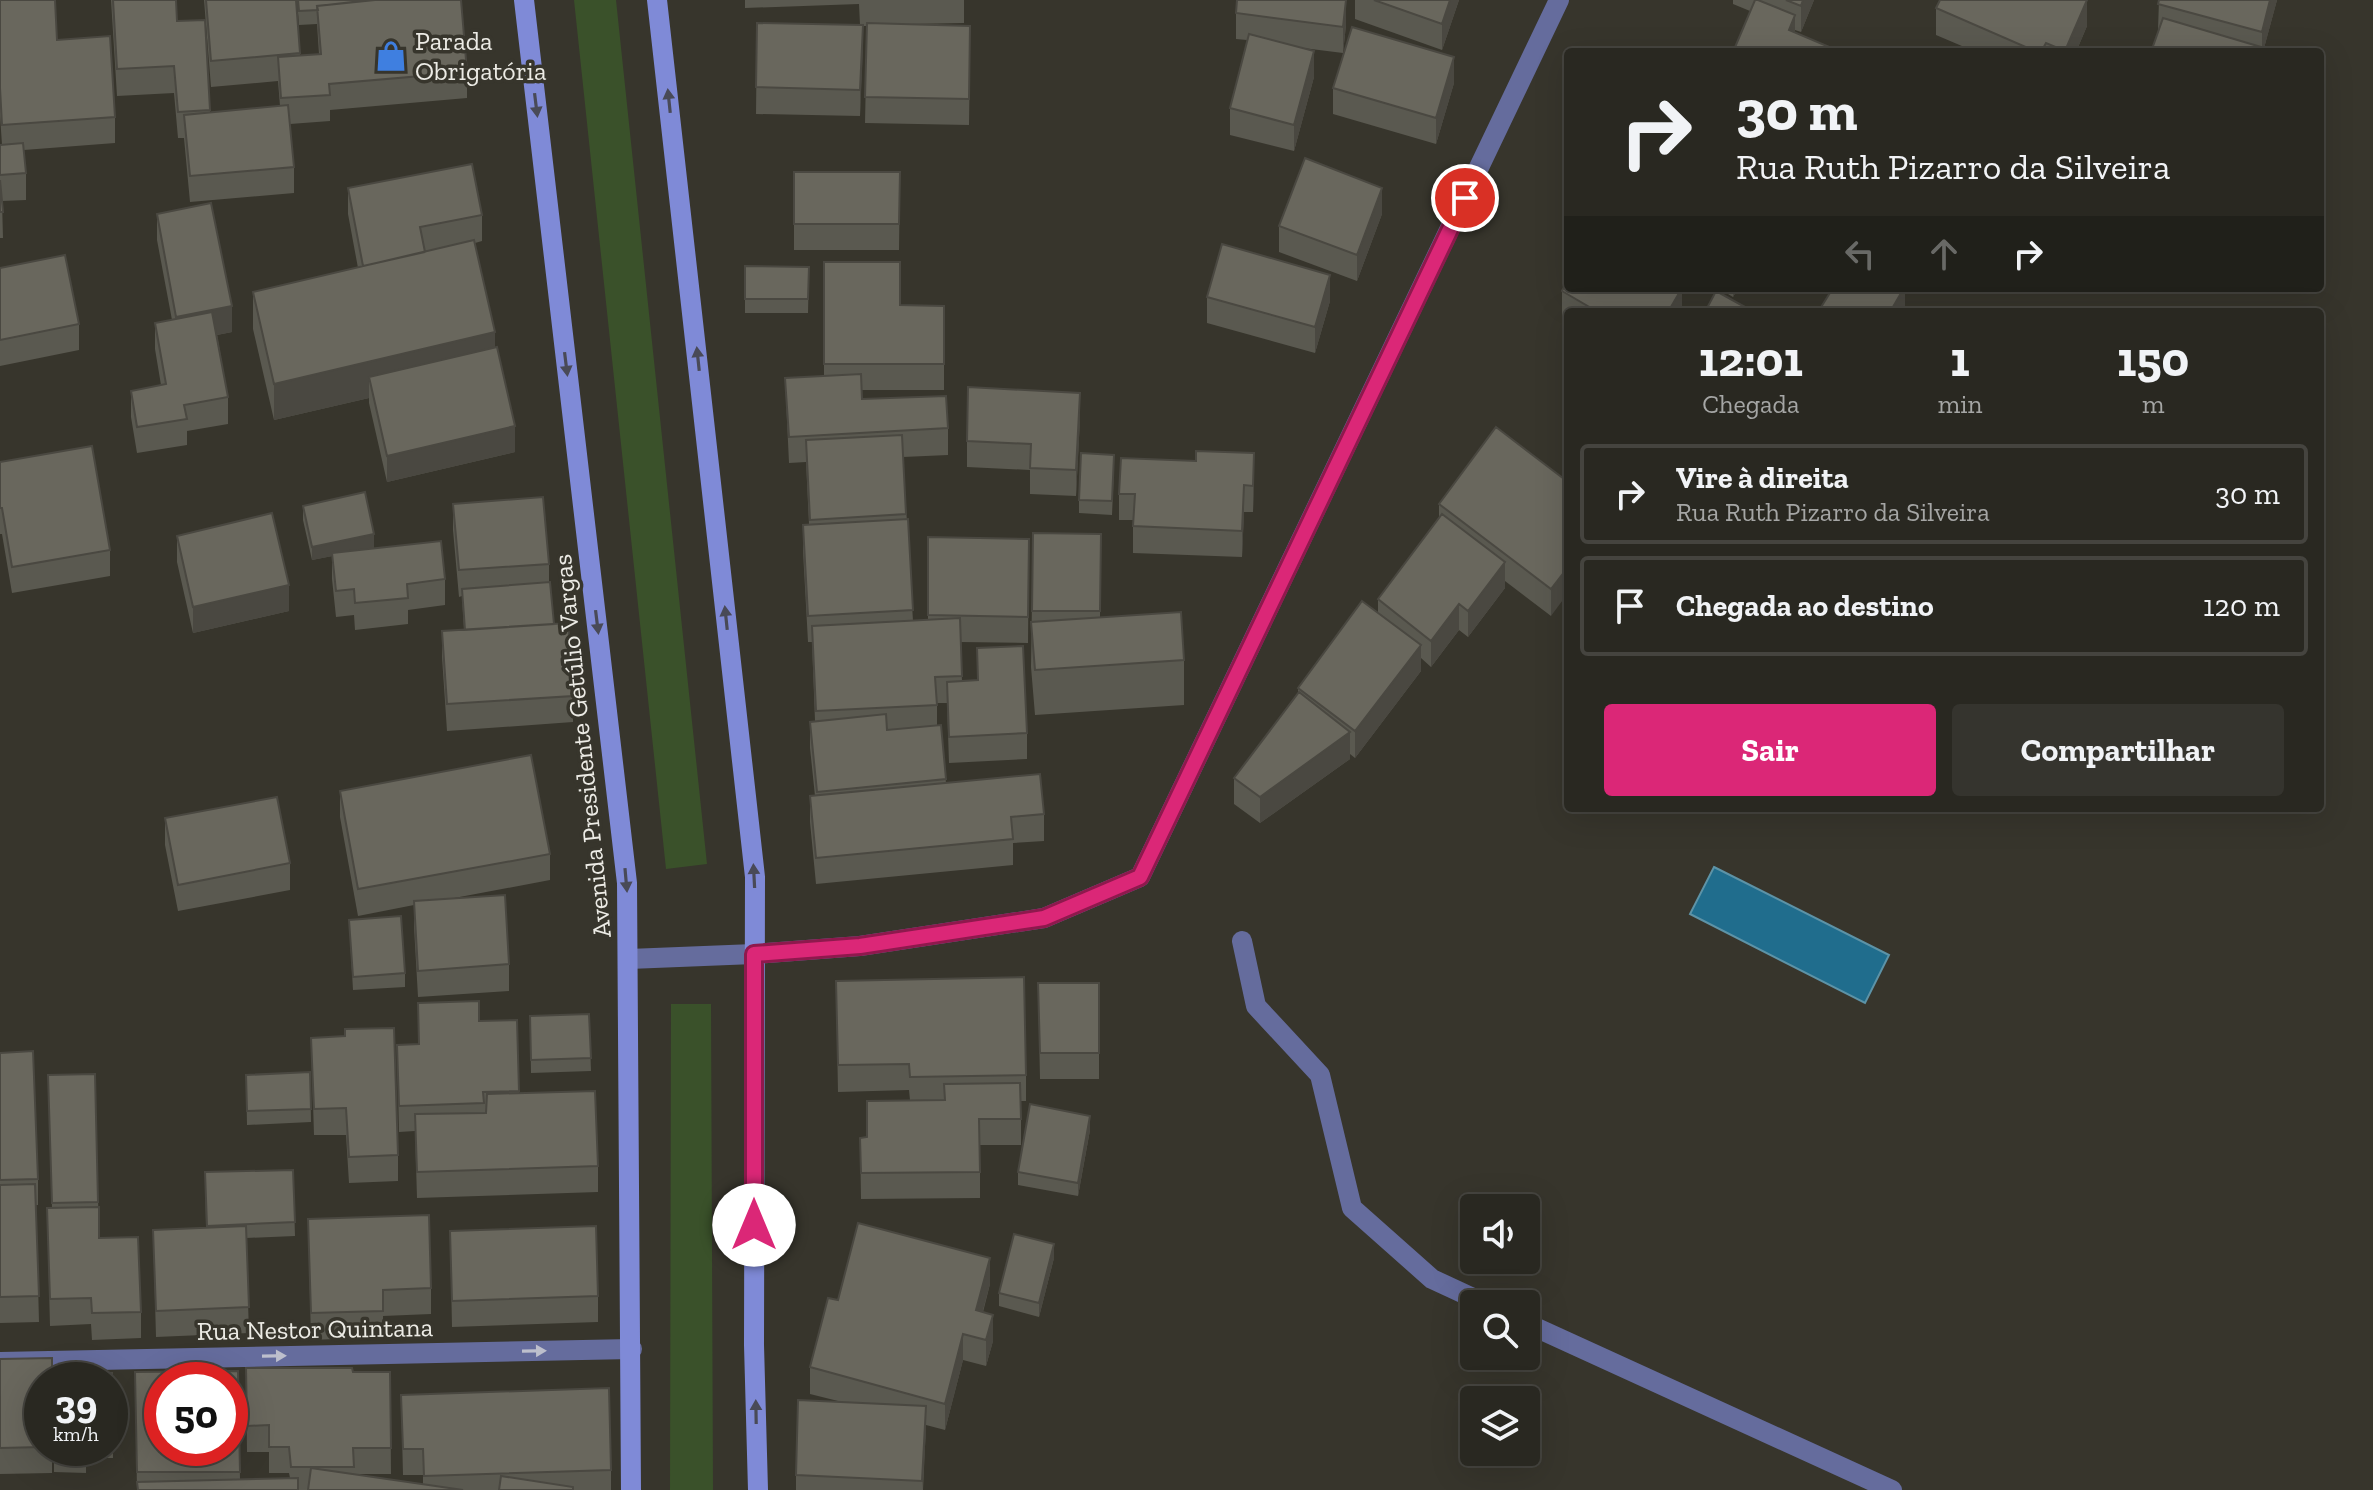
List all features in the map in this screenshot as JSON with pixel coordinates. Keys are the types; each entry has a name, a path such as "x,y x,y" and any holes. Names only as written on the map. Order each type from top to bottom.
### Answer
{"main road":[{"name":"Avenida Presidente Getúlio Vargas","path":"524,0 627,883 631,1490"},
{"path":"657,0 755,877 754,1345 758,1490"}],"street":[{"path":"629,959 860,946 1044,918 1140,877 1559,0"},
{"path":"1242,941 1256,1006 1320,1075 1352,1208 1432,1279 1460,1292"},
{"path":"1540,1329 1892,1490"},
{"name":"Rua Nestor Quintana","path":"0,1362 632,1349"}],"green space":[{"path":"574,0 616,0 707,864 666,869"},
{"path":"671,1004 711,1004 713,1490 670,1490"}],"water":[{"path":"1714,867 1889,955 1865,1003 1690,914"}],"building":[{"path":"0,0 55,0 57,40 110,36 115,117 2,125"},
{"path":"113,0 176,0 177,21 205,20 210,110 178,112 174,66 117,69"},
{"path":"206,0 296,0 300,53 211,61"},
{"path":"298,0 370,0 299,11"},
{"name":"Parada Obrigatória","path":"375,0 461,0 467,72 329,84 330,95 281,98 278,57 321,54 317,6"},
{"path":"1237,0 1346,0 1343,27 1236,13"},
{"path":"1374,0 1450,0 1442,24"},
{"path":"1755,0 1758,0 1795,15 1789,30 1832,48 1735,48"},
{"path":"1786,0 1803,0 1801,6"},
{"path":"1940,0 2087,0 2066,48 2046,43 2043,48 2028,48 1936,8"},
{"path":"2159,0 2270,0 2262,32 2158,4"},
{"path":"2163,18 2264,48 2152,48"},
{"path":"757,23 863,25 860,90 756,87"},
{"path":"867,23 970,26 969,99 865,97"},
{"path":"1352,27 1454,57 1436,118 1333,88"},
{"path":"1249,34 1314,51 1294,125 1230,108"},
{"path":"288,105 294,167 190,176 184,115"},
{"path":"23,143 26,173 0,175 0,145"},
{"path":"1305,158 1382,188 1357,255 1279,226"},
{"path":"472,164 482,215 420,227 425,252 363,266 348,188"},
{"path":"794,172 900,172 899,224 794,224"},
{"path":"0,180 3,212 0,212"},
{"path":"211,203 232,306 176,317 157,214"},
{"path":"474,240 495,332 274,384 253,292"},
{"path":"1222,244 1330,275 1315,327 1207,297"},
{"path":"65,255 79,324 0,340 0,268"},
{"path":"824,262 900,262 900,305 944,306 944,364 824,364"},
{"path":"745,266 809,267 808,299 745,299"},
{"path":"1564,287 1564,292 1680,292 1670,308 1591,308 1562,291"},
{"path":"1718,292 1747,308 1707,308"},
{"path":"1830,292 1902,292 1892,308 1820,308"},
{"path":"212,312 228,397 184,405 187,419 137,427 131,391 166,384 155,323"},
{"path":"497,347 515,426 387,456 369,377"},
{"path":"861,374 862,399 946,396 948,428 789,437 785,378"},
{"path":"968,387 1080,393 1076,470 1030,468 1031,444 967,441"},
{"path":"1496,427 1564,479 1564,572 1551,589 1439,504"},
{"path":"902,435 906,514 810,520 806,440"},
{"path":"92,446 110,550 12,567 0,508 0,462"},
{"path":"1196,451 1254,453 1253,486 1244,485 1242,531 1133,526 1135,494 1119,494 1121,458 1196,461"},
{"path":"1081,453 1114,455 1112,501 1079,500"},
{"path":"365,492 374,534 312,547 303,506"},
{"path":"543,497 549,564 459,570 453,504"},
{"path":"272,513 289,585 193,607 177,536"},
{"path":"1442,514 1505,562 1468,611 1459,604 1431,641 1378,599"},
{"path":"908,519 913,610 808,616 803,525"},
{"path":"1033,533 1101,534 1100,611 1032,611"},
{"path":"928,537 1029,539 1028,617 928,615"},
{"path":"441,541 445,579 407,584 408,598 355,603 354,589 336,591 332,553"},
{"path":"550,582 554,624 465,630 462,589"},
{"path":"1362,601 1421,645 1355,731 1298,688"},
{"path":"1181,612 1184,660 1035,670 1031,622"},
{"path":"960,618 962,676 935,677 937,705 816,711 812,626"},
{"path":"568,623 573,696 447,704 442,631"},
{"path":"1023,646 1027,733 949,737 947,682 978,680 977,648"},
{"path":"1299,692 1350,732 1260,797 1234,778"},
{"path":"886,714 887,730 941,725 946,779 817,792 810,722"},
{"path":"531,755 550,854 358,889 340,791"},
{"path":"1040,774 1044,814 1011,817 1013,839 816,858 810,796"},
{"path":"277,797 290,863 178,885 165,818"},
{"path":"505,895 509,964 418,971 414,901"},
{"path":"401,916 405,973 353,977 349,920"},
{"path":"1024,977 1026,1075 910,1077 909,1064 838,1065 836,981"},
{"path":"1038,983 1099,983 1099,1053 1040,1053"},
{"path":"479,1001 479,1021 517,1020 519,1091 483,1092 484,1103 399,1106 397,1045 419,1044 418,1003"},
{"path":"589,1014 591,1058 531,1060 530,1016"},
{"path":"394,1028 398,1155 349,1157 346,1108 314,1109 311,1038 345,1036 345,1029"},
{"path":"33,1051 38,1179 0,1180 0,1053"},
{"path":"310,1072 311,1109 247,1111 246,1075"},
{"path":"95,1074 98,1202 52,1203 48,1075"},
{"path":"1020,1083 1021,1119 979,1119 980,1172 861,1173 860,1138 867,1137 867,1101 945,1100 944,1084"},
{"path":"595,1091 598,1166 417,1172 415,1114 486,1113 487,1094"},
{"path":"1030,1104 1090,1116 1078,1183 1018,1172"},
{"path":"293,1170 295,1222 207,1226 205,1172"},
{"path":"35,1184 39,1296 0,1297 0,1185"},
{"path":"99,1207 99,1238 138,1237 141,1312 92,1313 91,1298 50,1299 47,1208"},
{"path":"429,1215 431,1288 383,1290 383,1311 311,1313 308,1219"},
{"path":"858,1223 990,1258 976,1310 993,1315 986,1340 963,1334 945,1404 810,1367 828,1298 838,1300"},
{"path":"246,1226 249,1307 156,1311 153,1230"},
{"path":"596,1226 598,1296 452,1301 450,1231"},
{"path":"1014,1234 1054,1244 1039,1303 999,1293"},
{"path":"52,1358 52,1362 24,1362 24,1447 0,1448 0,1359"},
{"path":"248,1368 352,1368 353,1372 390,1372 391,1448 353,1448 354,1467 291,1467 289,1447 269,1447 269,1425 248,1426"},
{"path":"135,1372 144,1372 144,1466 240,1466 240,1472 137,1472"},
{"path":"609,1388 611,1470 424,1476 423,1449 403,1449 401,1395"},
{"path":"798,1400 926,1406 922,1481 796,1475"},
{"path":"311,1468 463,1490 308,1490"},
{"path":"501,1476 573,1487 573,1490 499,1490"},
{"path":"298,1478 298,1490 138,1490 137,1482"}],"place":[{"name":"Parada Obrigatória","path":"391,56"}],"route":[{"path":"754,1225 754,954 860,946 1044,918 1140,877 1465,198"}]}
